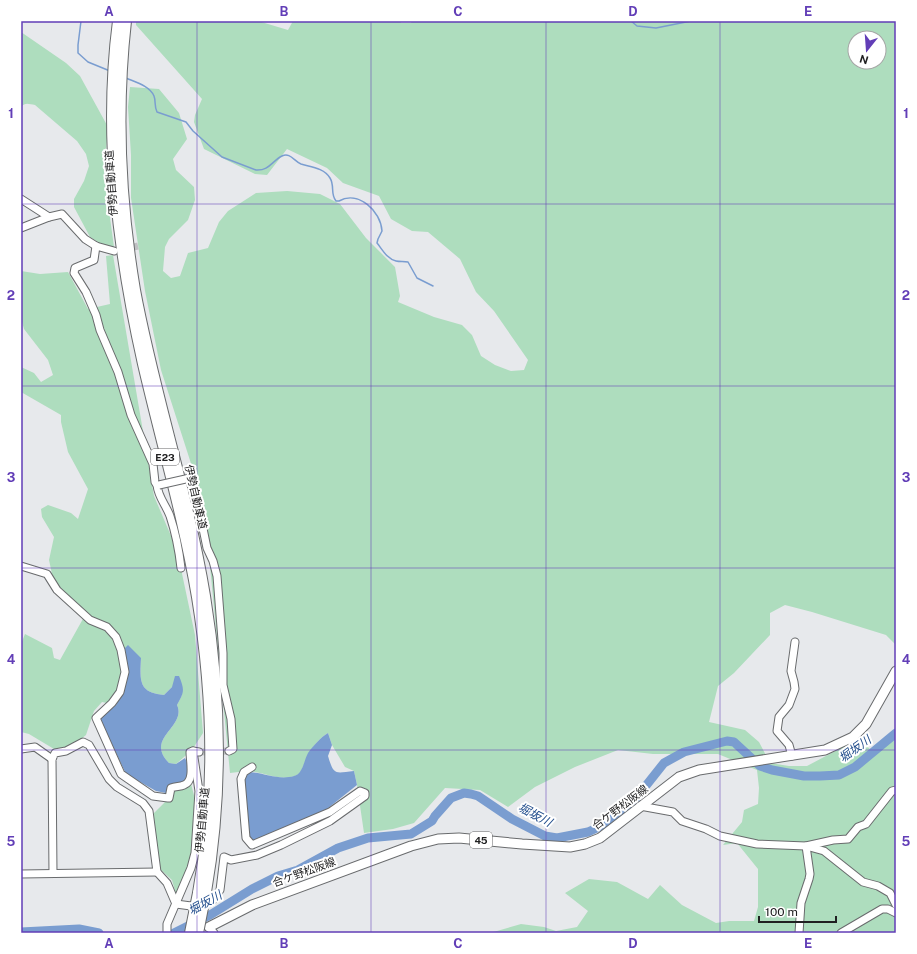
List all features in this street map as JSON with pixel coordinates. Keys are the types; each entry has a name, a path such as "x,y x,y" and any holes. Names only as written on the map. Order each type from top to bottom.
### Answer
{"highway":[{"name":"伊勢自動車道","path":"118,21 114,66 113,129 115,191 121,247 143,366 190,558 207,667 211,767 198,933"},
{"name":"伊勢自動車道","path":"126,21 122,67 120,129 128,246 145,337 205,595 214,667 218,730 218,768 212,851 190,933"}],"main road":[{"name":"合ケ野松阪線","path":"212,930 252,904 411,846 438,839 459,838 570,847 585,844 600,838 679,777 699,770 826,750 853,737 866,724 896,671"}],"street":[{"path":"21,199 50,217"},
{"path":"21,228 62,214 85,239 96,246 114,250"},
{"path":"96,246 94,260 75,268 74,274 86,292 96,315 100,330 118,372 131,415 153,464 155,482 158,485 159,495 168,511 177,538 180,568"},
{"path":"158,485 190,478 192,480 207,548 218,576 223,653 223,685 231,719 233,736 233,749 229,751"},
{"path":"21,566 47,574 57,590 90,620 108,627 116,638 121,650 125,672 120,692 117,697 96,718 121,774 153,796 169,798 172,788 185,785 191,777 190,752 196,751 199,791 197,805 197,840 191,868 167,924 167,933"},
{"path":"792,756 789,745 777,731 779,716 790,705 795,689 791,671 795,642"},
{"path":"53,873 52,759 55,753 66,751 83,742 89,745 109,779 117,787 143,803 149,811 157,872 167,883 176,904"},
{"path":"21,749 35,747 52,759"},
{"path":"176,904 191,906 213,900 220,890 224,857 231,860 257,855 281,845 330,821 354,802 365,796 365,793 360,791 330,812 252,845 246,838 241,779 244,772 252,767"},
{"path":"806,846 832,840 848,840 858,827 866,824 892,791 896,790"},
{"path":"640,806 673,812 682,821 706,829 720,836 757,844 806,846 824,851 863,882 878,886 890,893 896,904"},
{"path":"799,933 801,903 810,874 806,846"},
{"path":"21,874 157,872"},
{"path":"841,933 882,909 888,909 896,912"}],"green space":[{"path":"136,21 258,21 288,30 293,21 400,21 401,23 411,23 412,21 896,21 896,645 886,635 785,605 770,613 770,635 734,673 718,686 709,722 745,730 759,742 770,763 789,766 807,766 858,739 876,754 896,737 896,933 490,933 521,924 544,927 556,931 577,927 588,911 565,893 589,879 617,882 648,899 660,885 682,905 716,923 729,921 754,921 758,907 758,869 737,843 723,845 742,822 744,810 758,804 759,788 757,770 718,754 653,754 618,750 575,767 535,787 508,807 480,790 445,788 414,823 393,829 364,833 354,771 345,767 332,745 328,733 313,747 298,775 285,778 249,771 230,773 204,504 161,370 145,291 131,198 131,155 128,107 130,87 159,89 179,113 187,139 173,159 176,170 194,187 195,200 188,220 169,239 165,247 163,271 171,278 180,276 188,253 208,248 219,222 228,211 256,193 287,191 320,194 340,204 366,238 395,267 400,296 398,302 434,317 462,325 472,335 481,356 495,365 511,371 524,370 528,360 494,311 476,292 460,259 428,232 412,231 391,219 379,196 343,183 327,168 287,149 267,175 255,174 204,149 194,122 195,115 202,99 136,25"},
{"path":"21,32 66,63 80,76 108,127 104,174 114,247 101,244 90,237 74,207 74,199 84,181 89,166 86,154 77,141 35,105 26,104 21,107"},
{"path":"113,255 154,496 177,550 195,635 203,733 192,750 176,764 169,763 163,754 161,746 163,739 179,713 177,705 182,695 172,687 164,695 156,694 145,688 141,679 141,658 126,666 120,697 116,705 102,702 94,711 86,735 76,743 62,750 54,749 29,734 21,732 21,644 25,634 52,648 54,658 60,660 84,617 54,583 49,560 54,537 42,517 41,509 48,505 71,513 78,519 88,489 68,452 61,422 61,415 21,392 21,367 34,373 41,382 53,375 48,360 24,329 21,318 21,271 40,274 68,272 88,309 110,304 106,256"},
{"path":"190,780 195,799 193,819 197,843 177,898 172,880 158,867 152,815 166,801 170,791"}],"water":[{"path":"128,645 141,658 141,679 145,688 156,694 164,695 172,687 175,676 179,676 183,688 177,705 179,713 163,739 161,746 163,754 169,763 176,764 185,758 188,765 188,771 185,780 177,787 166,793 156,791 126,774 99,717 116,705 120,697 126,666 125,648"},
{"path":"328,733 332,745 328,756 332,767 336,772 354,771 357,785 327,809 254,841 249,837 244,772 275,777 297,775 301,770 310,750"}],"waterway":[{"path":"81,21 78,53 88,62 110,71"},
{"path":"631,21 637,26 656,28 691,21"},
{"path":"126,78 142,85 152,93 155,98 157,112 186,122 193,131 222,157 256,170 260,170 264,169 282,156 287,155 301,164 317,168 324,172 330,178 333,196 336,201 346,198 361,200 378,216 382,231 377,243 387,256 396,261 408,262 417,278 433,286"},
{"name":"堀坂川","path":"174,933 210,915 252,889 278,876 298,870 338,848 368,838 411,834 432,821 451,798 464,793 478,796 512,819 545,836 557,838 588,832 601,826 637,797 664,763 684,752 727,741 734,742 760,766 772,770 804,776 839,775 855,767 896,733"},
{"name":"堀坂川","path":"21,932 79,929 99,933"}],"tunnel":[{"path":"124,249 138,246"},
{"path":"199,752 229,751"}]}
